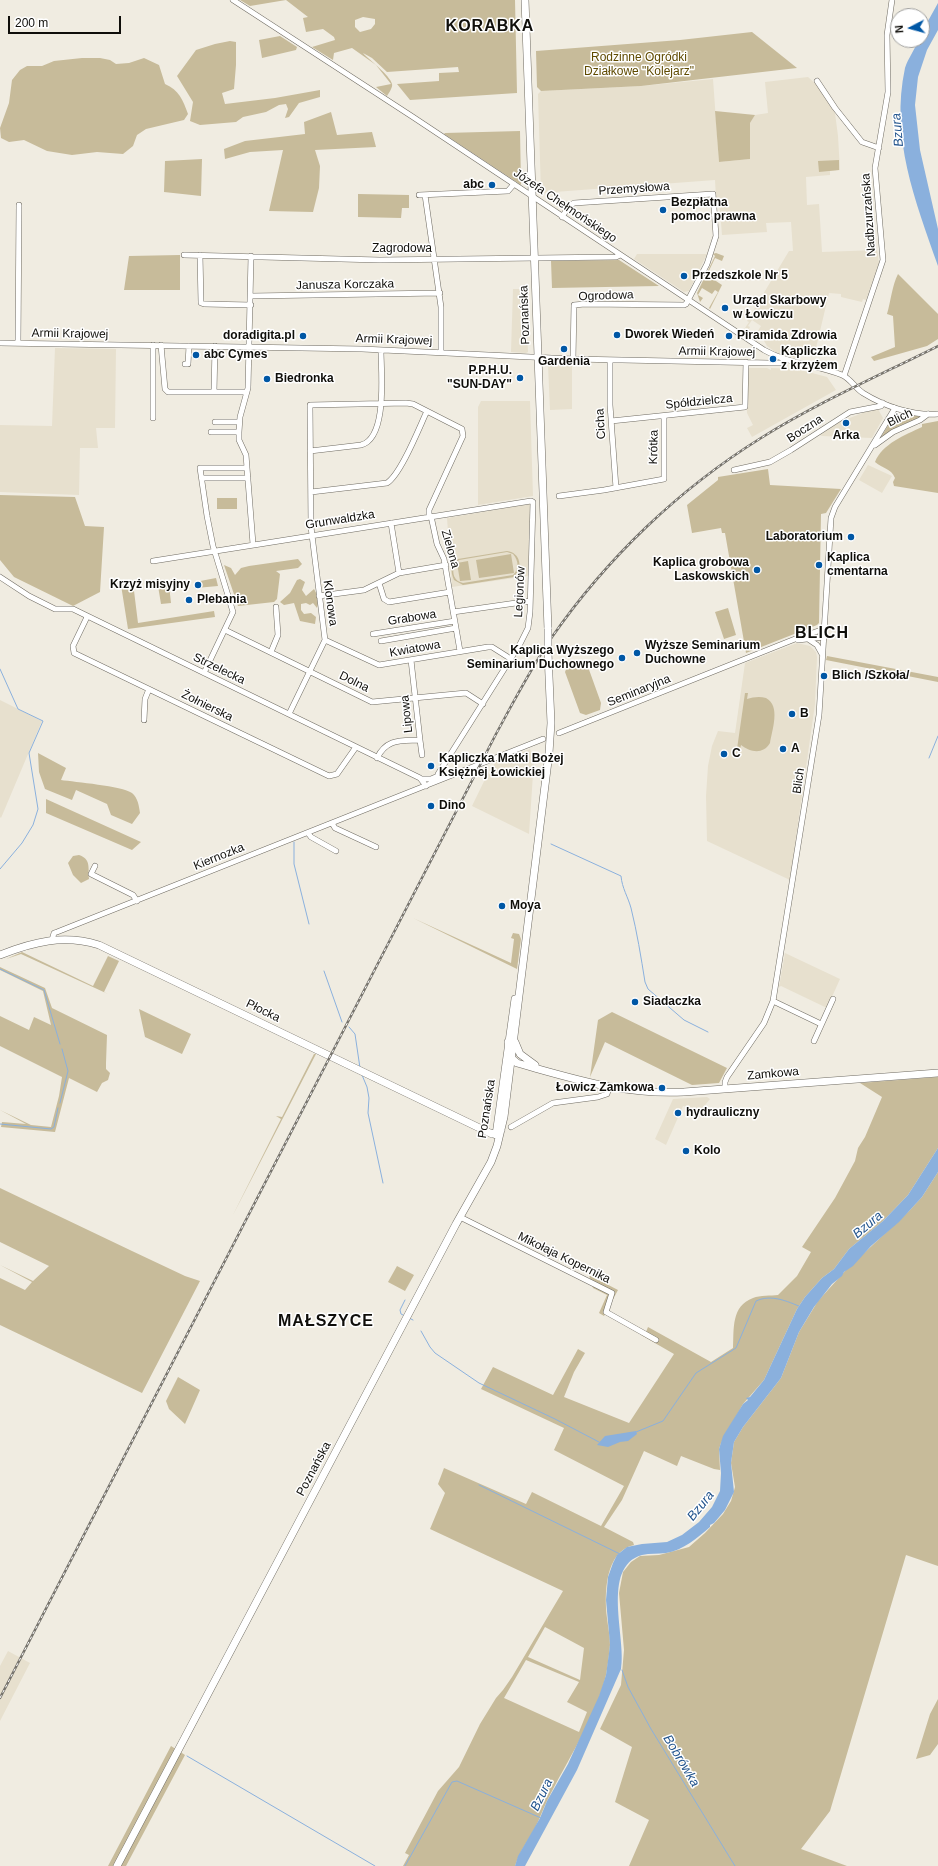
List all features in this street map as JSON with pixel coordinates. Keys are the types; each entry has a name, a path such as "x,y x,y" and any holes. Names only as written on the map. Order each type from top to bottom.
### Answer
{"main road":[{"name":"Poznańska","path":"117,1866 460,1217 478,1187 496,1137 509,1084 523,952 550,738 548,629 525,0"},
{"name":"Płocka","path":"0,955 33,943 52,940 82,941 110,950 496,1137"},
{"name":"Poznańska","path":"496,1137 508,1042 523,952"},
{"name":"Zamkowa","path":"514,1037 520,1054 534,1066"},
{"name":"Poznańska","path":"508,1042 509,1054 512,1059"},
{"name":"Zamkowa","path":"512,1059 517,1063 534,1066 609,1088 661,1093 938,1073"},
{"path":"505,1065 512,1059"},
{"path":"509,1084 512,1073 516,1068 522,1066 534,1066"},
{"path":"485,1128 493,1127 497,1123"},
{"name":"Płocka","path":"476,1126 492,1130 496,1137"}],"street":[{"name":"Józefa Chełmońskiego","path":"233,0 764,350 785,360 844,376 861,391 895,408 928,414 938,414"},
{"name":"Nadbzurzańska","path":"844,376 883,260 875,171 888,92 887,35 892,0"},
{"path":"817,81 835,108 862,142 879,148"},
{"path":"441,352 442,328 440,293 422,195 508,191 514,184"},
{"name":"Przemysłowa","path":"562,217 569,206 574,203 713,194 716,236 707,264 688,300"},
{"path":"18,343 19,205"},
{"name":"Zagrodowa","path":"184,254 380,260 616,257 620,255"},
{"path":"200,255 201,303 251,305"},
{"path":"251,256 250,347 247,392 240,422 239,440 246,455 253,544"},
{"name":"Janusza Korczaka","path":"251,296 440,293"},
{"name":"Ogrodowa","path":"573,359 574,306 684,306 688,300"},
{"name":"Armii Krajowej","path":"0,343 381,350 610,360 782,363 785,360"},
{"path":"153,345 153,418"},
{"path":"162,345 165,389 168,392 247,392"},
{"path":"185,364 188,364 189,346"},
{"path":"214,392 215,346"},
{"path":"310,451 366,443 371,438 379,420 381,403 381,350"},
{"name":"Cicha","path":"610,360 611,421 616,488"},
{"name":"Spółdzielcza","path":"611,421 745,407 746,362"},
{"path":"381,403 413,404 462,429 463,433 429,510 430,516"},
{"name":"Klonowa","path":"289,714 325,640 312,534 310,492 310,406 381,403"},
{"name":"Boczna","path":"734,470 770,462 804,442 844,415 855,410 881,406 883,403"},
{"name":"Blich","path":"725,1089 727,1077 764,1023 773,1002 818,722 831,518 835,507 872,448 880,439 895,408"},
{"path":"310,492 387,483 392,480 427,411"},
{"name":"Blich","path":"880,439 898,429 920,420 928,414"},
{"name":"Krótka","path":"616,488 664,478 664,416"},
{"path":"215,422 240,422"},
{"path":"211,432 239,432"},
{"path":"204,673 233,612 214,550 200,468 247,468"},
{"path":"202,478 248,478"},
{"path":"559,496 616,488"},
{"name":"Grunwaldzka","path":"153,561 312,534 391,523 531,500"},
{"name":"Legionów","path":"438,778 528,628 533,505 531,500"},
{"name":"Zielona","path":"430,516 437,544 442,552 446,565 460,652"},
{"path":"391,523 399,573"},
{"path":"319,596 364,590 399,573 446,565"},
{"name":"Strzelecka","path":"0,577 29,596 55,609 73,609 422,779"},
{"path":"379,582 384,599 389,602 450,592"},
{"path":"453,612 530,600"},
{"path":"271,652 278,635 276,607"},
{"name":"Żołnierska","path":"87,617 73,646 74,653 329,776 337,774 356,747"},
{"name":"Grabowa","path":"373,634 455,621"},
{"path":"382,641 456,628"},
{"name":"Seminaryjna","path":"559,733 824,629"},
{"name":"Dolna","path":"225,630 372,702 466,693 483,704"},
{"name":"Seminaryjna","path":"793,640 824,637"},
{"path":"808,639 817,645 823,656"},
{"name":"Kwiatowa","path":"325,640 379,665 492,647 510,659"},
{"name":"Lipowa","path":"377,758 386,745 392,742 420,740 411,660"},
{"path":"144,720 145,699 149,689"},
{"path":"426,786 422,779 438,778 543,739"},
{"path":"420,740 422,755"},
{"name":"Kiernozka","path":"52,940 54,933 426,786 438,778"},
{"path":"332,823 335,828 376,847"},
{"path":"308,833 311,837 336,851"},
{"path":"95,866 91,874 133,895 137,901"},
{"path":"814,1041 833,999"},
{"path":"773,1002 821,1024"},
{"path":"511,1127 552,1103 598,1097 607,1094 609,1088"},
{"name":"Mikołaja Kopernika","path":"460,1217 612,1293 606,1312 656,1340"}],"shaded area":[{"path":"808,77 817,85 835,113 838,136 840,170 830,171 830,175 806,177 807,205 819,204 822,252 877,250 879,263 866,300 863,299 862,302 841,297 841,294 829,293 816,348 803,346 799,359 777,353 767,346 763,339 756,334 761,326 752,320 748,326 750,327 748,330 745,328 749,322 747,321 789,251 793,251 791,222 766,223 767,232 722,235 719,198 716,198 715,180 541,193 538,94 541,91 641,86 713,79 719,162 750,159 750,123 755,115 768,113 765,82"},
{"path":"637,254 707,254 689,291 684,292 634,259"},
{"path":"513,289 525,289 528,352 526,353 511,352"},
{"path":"55,348 116,349 115,428 96,428 98,448 80,448 79,495 0,492 0,425 52,426"},
{"path":"548,365 572,365 572,409 550,410"},
{"path":"747,368 767,368 771,370 771,368 797,369 827,377 836,390 752,437 747,428 753,425 747,413"},
{"path":"481,401 530,401 533,496 478,505 478,407"},
{"path":"878,409 883,418 872,438 820,435 845,418 847,419"},
{"path":"868,465 892,476 882,493 859,480"},
{"path":"530,504 528,576 452,587 447,518"},
{"path":"797,643 810,646 816,652 817,657 815,704 790,880 707,841 706,796 708,766 712,746 718,731 735,733 745,663"},
{"path":"0,700 42,721 1,818 0,817"},
{"path":"530,749 534,759 529,834 472,806 490,769 496,762"},
{"path":"785,953 840,979 827,1008 781,986 779,987"},
{"path":"707,1097 710,1099 698,1114 690,1108 683,1106 666,1145 655,1139 673,1099"},
{"path":"8,1651 30,1663 0,1721 0,1666"}],"green space":[{"path":"240,0 286,0 250,6"},
{"path":"286,0 515,0 517,93 410,100 397,84 439,81 439,73 459,72 458,67 387,72 372,58 363,53 376,65 352,48 334,53 333,60 312,47 335,40 334,37 323,29 306,32 303,18 308,17","holes":["363,17 375,19 375,24 371,29 360,32 355,27 355,20"]},
{"name":"Rodzinne Ogródki Działkowe \"Kolejarz\"","path":"752,32 797,68 641,86 541,91 537,87 536,51 680,40"},
{"path":"280,36 297,47 296,50 262,58 259,40"},
{"path":"230,41 236,42 236,65 234,89 222,93 225,104 275,98 320,90 320,97 299,103 289,117 285,118 288,109 286,104 279,105 266,112 243,117 236,122 200,125 190,121 193,102 177,76 196,50"},
{"path":"100,58 110,60 116,64 129,63 144,58 159,65 165,84 177,92 188,114 184,120 146,129 137,135 133,146 123,154 97,152 72,155 47,151 24,140 9,142 1,138 0,128 9,103 12,80 20,70 27,66 42,66 54,61"},
{"path":"376,65 387,76 392,85 387,96 376,87 391,84"},
{"path":"715,111 755,115 750,123 750,159 719,162"},
{"path":"331,112 337,135 372,132 376,147 315,150 320,166 319,188 313,212 269,211 283,150 250,152 225,159 224,149 245,141 305,134 304,122"},
{"path":"520,131 521,185 444,134 445,133"},
{"path":"202,159 201,196 164,192 165,161"},
{"path":"839,160 839,170 819,172 818,161"},
{"path":"358,194 409,195 409,208 402,208 401,218 358,217"},
{"path":"716,253 724,256 722,261 715,258 707,275 722,285 710,309 709,308 718,292 715,290 712,294 702,288 698,295 703,298 700,302 697,293 715,256 713,254"},
{"path":"180,255 180,290 124,290 129,256"},
{"path":"619,260 659,286 552,288 551,261"},
{"path":"898,274 938,314 938,339 927,346 874,361 871,357 895,347 893,316 887,314"},
{"path":"902,413 922,417 899,426 881,437 894,416"},
{"path":"938,421 938,493 894,486 893,482 895,478 891,472 875,462 878,456 888,445 922,427 922,424"},
{"path":"768,469 770,485 841,489 826,513 821,514 819,623 746,653 725,533 722,533 721,528 692,533 687,505 718,480 718,477"},
{"path":"0,495 75,497 85,526 104,527 100,592 73,606 14,577 0,560"},
{"path":"217,498 237,498 237,509 217,509"},
{"path":"507,551 512,552 518,558 519,569 514,577 463,585 454,580 452,574 453,565 458,559","holes":["507,552 513,554 518,565 513,575 463,583 454,577 454,566 459,560"]},
{"path":"511,554 514,573 479,578 476,560"},
{"path":"298,559 302,564 298,568 276,571 280,574 277,599 274,602 238,606 224,565 231,568 235,575 241,568"},
{"path":"468,561 471,580 460,581 457,563"},
{"path":"216,578 218,586 196,588 195,582"},
{"path":"300,579 305,582 302,590 306,596 314,589 316,593 318,600 317,608 313,603 310,605 306,603 301,604 301,610 304,614 311,613 316,617 315,624 300,621 294,603 284,605 280,602 290,593 297,580"},
{"path":"133,583 138,623 214,611 215,617 128,629 121,585"},
{"path":"169,585 171,603 161,604 158,586"},
{"path":"728,608 736,635 724,639 715,612"},
{"path":"827,656 938,677 938,682 826,660"},
{"path":"583,661 587,664 601,703 600,710 586,715 580,713 565,672 567,667"},
{"path":"745,693 748,693 747,699 756,697 766,698 771,702 773,707 774,725 770,743 767,747 760,751 752,751 741,745 740,749 737,749"},
{"path":"38,753 66,768 61,780 109,786 132,793 139,805 140,813 132,824 111,815 107,804 76,790 72,800 45,789 39,772"},
{"path":"46,799 141,842 132,850 46,813"},
{"path":"79,855 87,861 89,867 89,879 81,883 73,875 68,863 73,856"},
{"path":"413,918 511,963 514,939 511,938 513,933 519,934 521,939 517,969"},
{"path":"22,952 93,986 108,956 119,961 104,992 108,994 21,954 6,959"},
{"path":"0,967 45,988 52,1008 107,1035 106,1069 110,1073 108,1080 102,1083 97,1092 69,1078 55,1132 1,1127 2,1122 26,1124 0,1110 31,1125 51,1127 62,1077 0,1046 0,1016 29,1030 34,1017 51,1025 43,991 0,970"},
{"path":"139,1009 191,1034 182,1054 145,1037"},
{"path":"612,1012 727,1068 719,1083 692,1085 605,1042 590,1077 598,1020"},
{"path":"314,1054 316,1054 233,1215 281,1119 276,1116 282,1117"},
{"path":"938,1077 938,1148 908,1195 883,1221 849,1249 834,1269 822,1278 805,1297 797,1309 764,1380 743,1404 721,1443 719,1449 720,1470 681,1456 677,1466 644,1451 622,1500 604,1527 633,1542 634,1545 624,1549 617,1556 608,1575 606,1608 610,1645 606,1675 595,1707 580,1740 515,1866 403,1866 409,1855 405,1853 438,1791 459,1767 480,1724 496,1698 512,1677 563,1591 430,1529 445,1493 438,1484 444,1468 526,1504 532,1492 601,1526 624,1486 554,1450 564,1428 481,1389 493,1367 553,1395 578,1349 585,1353 574,1372 564,1397 629,1423 674,1354 641,1335 643,1331 646,1332 648,1327 711,1362 733,1348 734,1326 737,1312 746,1302 753,1298 778,1295 797,1276 811,1252 802,1247 835,1198 855,1161 858,1148 865,1137 882,1097 860,1083","holes":["545,1627 584,1648 580,1680 528,1657","526,1660 579,1682 567,1702 587,1712 579,1732 504,1698"]},
{"path":"938,1172 938,1566 906,1555 830,1811 801,1849 847,1866 629,1866 649,1820 615,1802 632,1747 600,1729 621,1685 624,1650 619,1593 623,1572 631,1562 640,1556 659,1555 689,1547 723,1514 731,1501 735,1487 731,1463 734,1442 743,1427 781,1378 799,1332 818,1301 846,1270 909,1211 922,1197"},
{"path":"0,1188 185,1276 200,1281 142,1393 0,1325 0,1278 25,1290 32,1282 0,1265 33,1281 49,1266 0,1242"},
{"path":"397,1266 414,1275 405,1291 388,1282"},
{"path":"589,1275 618,1290 604,1316 599,1313 607,1295 593,1288"},
{"path":"178,1377 200,1390 185,1424 169,1409 166,1401"},
{"path":"938,1699 938,1744 930,1755 916,1759 930,1714"},
{"path":"171,1746 185,1755 126,1866 108,1866"}],"water":[{"path":"938,3 938,30 930,45 930,17"},
{"path":"914,48 928,48 918,77 915,105 920,150 938,229 938,266 913,193 903,144 901,94 905,68"},
{"path":"938,1148 938,1172 922,1197 899,1222 871,1246 853,1266 844,1272 842,1276 832,1284 814,1307 799,1332 781,1378 743,1427 734,1442 731,1463 734,1492 725,1510 714,1523 710,1525 710,1527 690,1543 679,1549 666,1553 642,1555 629,1562 622,1574 618,1588 622,1656 621,1669 577,1770 525,1866 515,1866 518,1856 568,1764 599,1696 606,1675 610,1644 606,1600 608,1577 617,1555 627,1547 667,1542 682,1535 699,1522 712,1507 720,1491 721,1473 719,1449 723,1436 743,1404 748,1400 746,1398 750,1397 764,1380 797,1309 805,1297 822,1278 834,1269 849,1249 883,1221 908,1195"},
{"path":"636,1431 637,1434 628,1441 620,1442 608,1447 597,1445 605,1436"}],"waterway":[{"path":"0,669 18,709 43,721 29,753 38,809 33,825 22,843 0,869"},
{"path":"929,758 938,736"},
{"path":"294,842 294,864 309,924"},
{"path":"551,844 621,876 631,908 645,982 648,989 684,1020 708,1032"},
{"path":"0,969 44,990 60,1044"},
{"path":"324,971 342,1022"},
{"path":"349,1027 355,1034 360,1068"},
{"path":"60,1103 68,1071 62,1049"},
{"path":"362,1075 367,1087 369,1098 368,1113 383,1183"},
{"path":"0,1124 51,1129 54,1127 58,1108"},
{"path":"636,1432 663,1421 696,1373 736,1348 756,1301 773,1298 801,1307"},
{"path":"405,1300 400,1310 401,1314 405,1316"},
{"path":"409,1318 413,1320"},
{"path":"421,1331 435,1353 479,1383 555,1419 599,1442"},
{"path":"479,1485 620,1554"},
{"name":"Bobrówka","path":"622,1670 628,1687 651,1729 735,1866"},
{"path":"187,1756 375,1866"},
{"name":"Bzura","path":"405,1866 452,1782 457,1781 541,1818"}],"railway":[{"path":"0,1698 496,734 552,637 573,608 621,553 646,527 701,480 731,458 782,425 848,390 938,346"}],"place":[{"name":"abc","path":"492,185"},
{"name":"Bezpłatna pomoc prawna","path":"663,210"},
{"name":"Przedszkole Nr 5","path":"684,276"},
{"name":"Urząd Skarbowy w Łowiczu","path":"725,308"},
{"name":"Dworek Wiedeń","path":"617,335"},
{"name":"doradigita.pl","path":"303,336"},
{"name":"Piramida Zdrowia","path":"729,336"},
{"name":"Gardenia","path":"564,349"},
{"name":"abc Cymes","path":"196,355"},
{"name":"Kapliczka z krzyżem","path":"773,359"},
{"name":"P.P.H.U. \"SUN-DAY\"","path":"520,378"},
{"name":"Biedronka","path":"267,379"},
{"name":"Arka","path":"846,423"},
{"name":"Laboratorium","path":"851,537"},
{"name":"Kaplica cmentarna","path":"819,565"},
{"name":"Kaplica grobowa Laskowskich","path":"757,570"},
{"name":"Krzyż misyjny","path":"198,585"},
{"name":"Plebania","path":"189,600"},
{"name":"Wyższe Seminarium Duchowne","path":"637,653"},
{"name":"Kaplica Wyższego Seminarium Duchownego","path":"622,658"},
{"name":"Blich /Szkoła/","path":"824,676"},
{"name":"B","path":"792,714"},
{"name":"A","path":"783,749"},
{"name":"C","path":"724,754"},
{"name":"Kapliczka Matki Bożej Księżnej Łowickiej","path":"431,766"},
{"name":"Dino","path":"431,806"},
{"name":"Moya","path":"502,906"},
{"name":"Siadaczka","path":"635,1002"},
{"name":"Łowicz Zamkowa","path":"662,1088"},
{"name":"hydrauliczny","path":"678,1113"},
{"name":"Kolo","path":"686,1151"}],"district":[{"name":"KORABKA","path":"490,27"},
{"name":"BLICH","path":"822,634"},
{"name":"MAŁSZYCE","path":"326,1322"}]}
